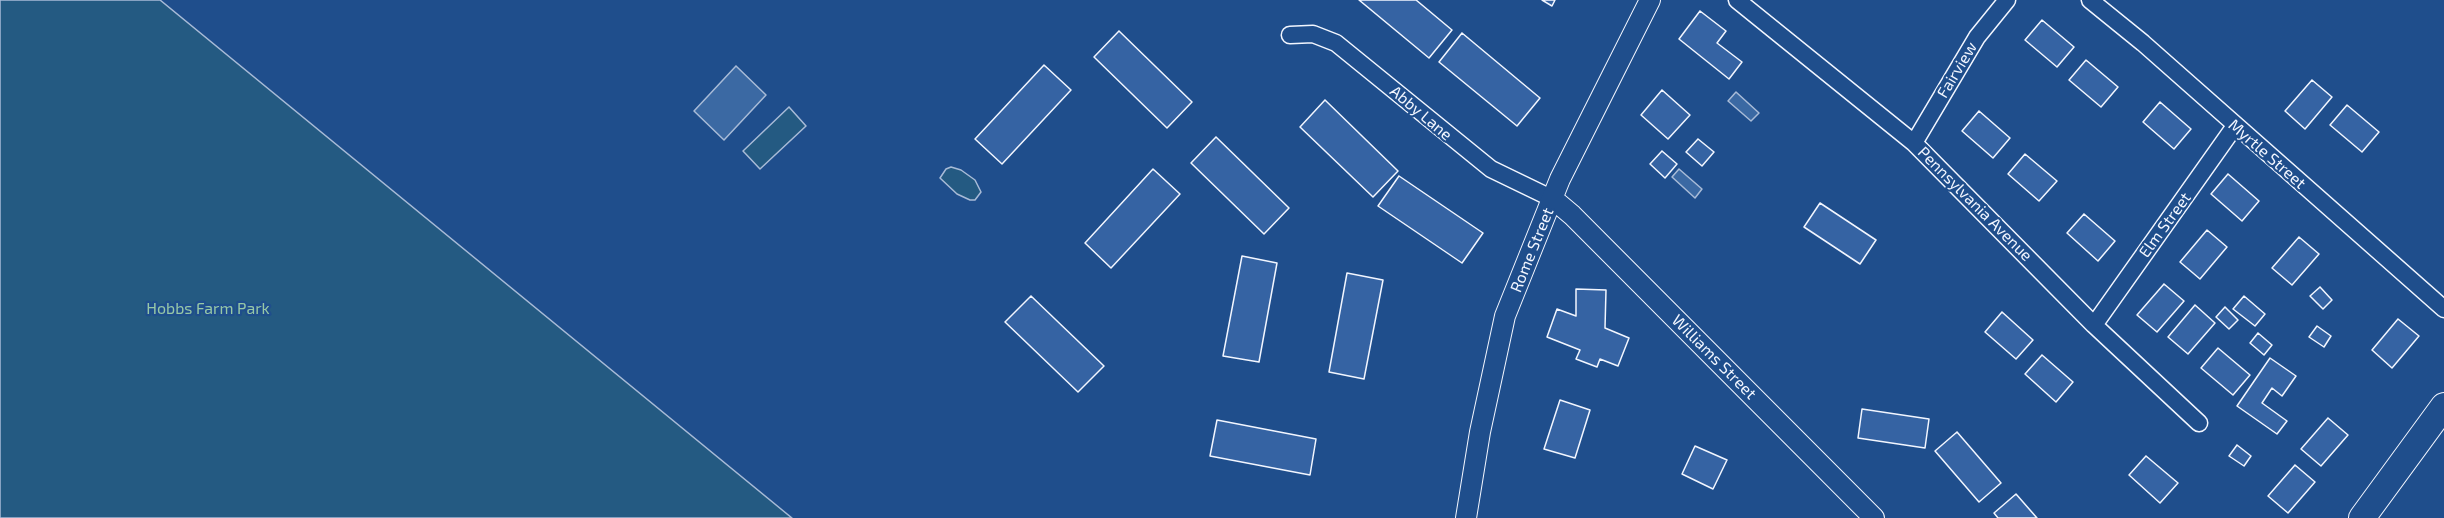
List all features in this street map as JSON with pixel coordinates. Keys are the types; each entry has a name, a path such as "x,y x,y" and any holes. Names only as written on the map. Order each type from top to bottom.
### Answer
{"main road":[{"path":"2362,518 2444,406"}],"street":[{"name":"Rome Street","path":"1466,518 1480,432 1505,316 1560,179 1650,0"},
{"name":"Pennsylvania Avenue","path":"1737,0 1914,143 2094,324 2199,423"},
{"name":"Fairview","path":"1914,143 1977,37 2007,0"},
{"name":"Myrtle Street","path":"2090,0 2144,43 2444,309"},
{"name":"Abby Lane","path":"1290,35 1313,34 1336,43 1491,169 1553,199"},
{"name":"Elm Street","path":"2094,324 2235,126"},
{"name":"Williams Street","path":"1553,199 1572,215 1874,518"}],"green space":[{"name":"Hobbs Farm Park","path":"0,0 160,0 792,518 0,518"},
{"path":"789,107 806,126 760,169 743,151"},
{"path":"951,167 961,170 975,180 981,192 975,200 957,194 940,178 946,169"}],"shaded area":[{"path":"736,66 766,95 724,140 694,111"},
{"path":"1736,92 1759,113 1751,121 1728,101"},
{"path":"1679,169 1702,189 1695,198 1672,177"}],"building":[{"path":"1359,0 1416,0 1452,30 1429,58"},
{"path":"1542,0 1555,0 1552,6"},
{"path":"1700,11 1726,31 1717,43 1742,62 1729,79 1679,39"},
{"path":"2042,20 2074,47 2057,67 2025,40"},
{"path":"1119,31 1192,102 1167,128 1094,57"},
{"path":"1462,33 1540,98 1517,126 1439,62"},
{"path":"2086,60 2118,87 2101,107 2069,80"},
{"path":"1044,65 1071,90 1002,164 975,139"},
{"path":"2312,80 2332,97 2305,129 2285,111"},
{"path":"1662,90 1690,115 1668,139 1641,115"},
{"path":"1325,100 1398,171 1373,197 1300,127"},
{"path":"2160,102 2191,129 2174,149 2143,122"},
{"path":"2347,105 2379,132 2362,152 2330,125"},
{"path":"1979,111 2010,138 1993,158 1962,131"},
{"path":"1216,137 1289,208 1264,234 1191,163"},
{"path":"1698,139 1714,152 1702,166 1686,152"},
{"path":"1662,151 1677,164 1665,178 1650,164"},
{"path":"2025,154 2057,181 2039,201 2008,174"},
{"path":"1153,169 1180,194 1111,268 1085,243"},
{"path":"2228,174 2259,201 2242,221 2211,194"},
{"path":"1399,176 1483,233 1462,263 1378,206"},
{"path":"1820,203 1876,240 1860,264 1804,227"},
{"path":"2084,214 2115,241 2098,261 2067,233"},
{"path":"2207,230 2227,247 2200,279 2180,262"},
{"path":"2299,237 2319,254 2292,285 2272,268"},
{"path":"1242,256 1277,263 1259,362 1223,356"},
{"path":"1347,273 1383,280 1364,379 1329,372"},
{"path":"2164,284 2184,301 2157,332 2137,315"},
{"path":"2320,287 2332,300 2323,309 2310,296"},
{"path":"1576,289 1606,290 1605,328 1629,338 1618,366 1600,359 1597,367 1576,359 1580,350 1547,337 1557,309 1576,316"},
{"path":"1031,296 1104,366 1078,392 1005,322"},
{"path":"2244,296 2265,314 2255,326 2233,309"},
{"path":"2195,305 2215,323 2188,354 2168,337"},
{"path":"2225,307 2238,320 2229,329 2216,317"},
{"path":"2002,312 2033,340 2016,359 1985,332"},
{"path":"2398,319 2419,336 2392,368 2372,350"},
{"path":"2317,326 2331,336 2324,347 2309,337"},
{"path":"2258,333 2272,345 2264,355 2250,343"},
{"path":"2218,348 2250,375 2233,395 2201,368"},
{"path":"2042,355 2073,382 2056,402 2025,374"},
{"path":"2270,358 2296,376 2282,396 2272,388 2262,403 2287,421 2277,434 2237,406"},
{"path":"1560,400 1590,410 1575,458 1544,449"},
{"path":"1862,409 1929,419 1925,448 1858,438"},
{"path":"2328,418 2348,435 2321,466 2301,449"},
{"path":"1217,420 1316,439 1310,475 1210,456"},
{"path":"1957,432 2001,483 1979,502 1935,451"},
{"path":"2237,445 2251,456 2244,466 2229,456"},
{"path":"1695,446 1727,460 1713,489 1682,474"},
{"path":"2146,456 2178,483 2160,503 2129,475"},
{"path":"2295,465 2315,482 2288,513 2268,496"},
{"path":"2016,494 2037,518 1998,518 1994,513"}]}
